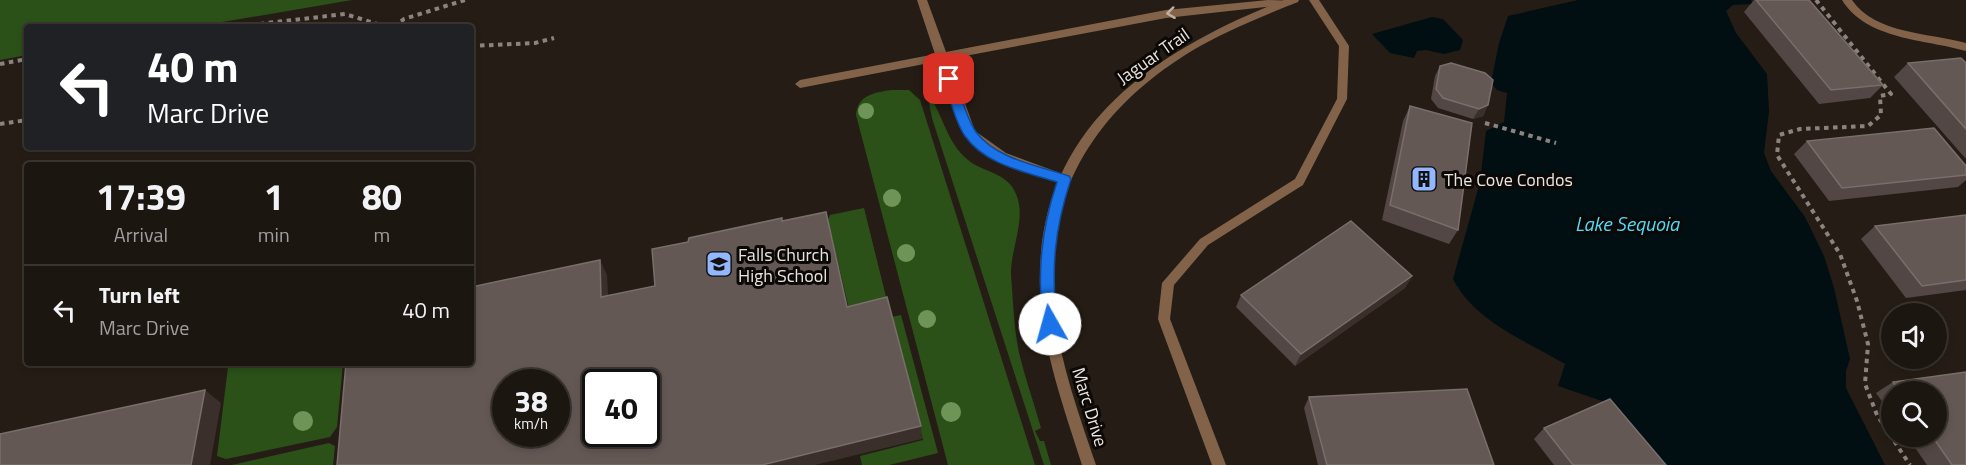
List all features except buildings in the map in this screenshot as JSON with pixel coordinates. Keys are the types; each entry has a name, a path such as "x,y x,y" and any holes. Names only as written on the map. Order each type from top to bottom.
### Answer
{"street":[{"path":"922,0 970,133 983,147 1004,159 1064,179"},
{"path":"800,84 1166,14 1293,0"},
{"name":"Jaguar Trail","path":"1064,179 1081,146 1098,123 1139,82 1187,49 1244,20 1293,0"},
{"path":"1219,465 1164,319 1168,283 1204,242 1299,182 1342,99 1344,46 1314,0"},
{"path":"1847,0 1850,7 1877,25 1917,37 1950,41 1966,48"},
{"name":"Marc Drive","path":"1064,179 1053,214 1047,253 1046,288 1052,342 1089,465"}],"path":[{"path":"398,24 404,19 465,0"},
{"path":"1816,0 1891,94 1880,96 1881,115 1868,126 1800,129 1779,135 1777,155 1840,254 1857,302 1868,344 1865,384 1877,415 1910,465"},
{"path":"259,24 345,14 377,24"},
{"path":"474,46 535,43 554,38"},
{"path":"0,63 24,59"},
{"path":"0,124 24,120"},
{"path":"1485,123 1556,143"}],"green space":[{"path":"0,0 352,0 211,24 24,24 24,56 0,60"},
{"path":"891,90 909,90 920,100 1035,465 948,465 856,115 857,108 867,96"},
{"path":"928,98 931,98 957,149 972,163 1003,178 1016,194 1020,214 1011,275 1016,334 1021,362 1041,428 1035,431 1040,441 1044,441 1051,465 1044,465 932,118"},
{"path":"864,208 887,301 849,309 828,220 830,215"},
{"path":"901,315 938,453 889,465 862,465 860,456 923,440 891,317"},
{"path":"343,366 337,427 330,437 226,459 217,456 228,367"},
{"path":"329,443 335,446 333,465 232,465"}],"water":[{"name":"Lake Sequoia","path":"1578,0 1751,0 1753,4 1733,5 1726,11 1736,33 1767,74 1769,111 1764,153 1771,171 1805,217 1824,256 1834,288 1850,359 1846,371 1846,388 1885,465 1667,465 1608,403 1558,386 1565,364 1502,329 1474,307 1462,294 1453,279 1480,182 1486,131 1504,122 1507,93 1497,90 1491,83 1499,43 1508,16"},
{"path":"1432,17 1443,19 1463,40 1460,50 1444,54 1426,50 1417,51 1414,58 1390,53 1372,34"}],"place":[{"name":"The Cove Condos","path":"1424,179"},
{"name":"Falls Church High School","path":"719,264"}],"route":[{"path":"949,79 970,133 983,147 1004,159 1064,179 1053,214 1047,253 1046,288 1050,324"}]}
